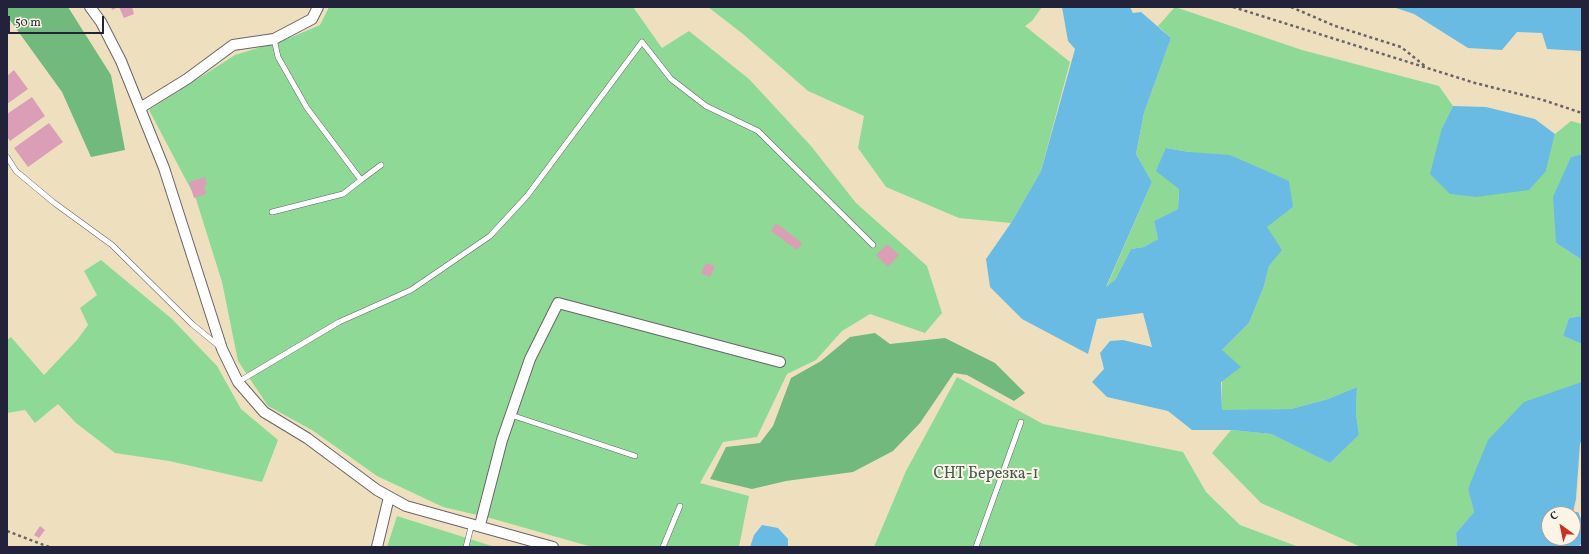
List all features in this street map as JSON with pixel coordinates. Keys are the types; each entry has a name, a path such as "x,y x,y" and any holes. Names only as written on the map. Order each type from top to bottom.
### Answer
{"street":[{"path":"90,7 101,22 121,61 164,168 222,349 238,382 264,412 307,438 376,490 406,506 476,524 553,547"},
{"path":"140,108 187,79 233,45 274,39 312,19 318,7"},
{"path":"476,524 502,440 530,359 558,303 780,362"},
{"path":"377,547 389,497"}],"lane":[{"path":"274,39 278,57 307,108 361,180"},
{"path":"238,382 339,322 411,290 490,236 527,196 642,42 671,79 706,106 758,131 873,245"},
{"path":"7,157 16,171 53,202 112,245 192,324 222,349"},
{"path":"272,212 342,194 381,166"},
{"path":"511,415 635,456"},
{"path":"976,547 1021,422"},
{"path":"663,547 680,506"},
{"path":"466,547 476,524"}],"path":[{"path":"1233,7 1427,68 1543,100 1582,113"},
{"path":"1292,7 1335,26 1401,47 1427,68"},
{"path":"7,531 49,547"}],"green space":[{"path":"7,7 68,7 111,75 125,150 91,157 62,92 7,16"},
{"path":"329,7 633,7 662,48 689,31 749,79 811,146 856,203 927,266 942,313 925,333 870,314 842,331 816,360 787,374 757,437 723,442 700,483 749,496 739,547 592,547 490,518 443,507 377,476 312,430 268,406 238,361 222,282 196,199 149,110 235,55 287,39 320,25"},
{"path":"708,7 1042,7 1032,21 1025,26 1070,62 1041,171 1011,223 959,218 886,187 858,148 864,116 808,91 743,34"},
{"path":"1175,7 1302,50 1439,86 1453,106 1442,128 1546,171 1555,134 1571,121 1582,124 1582,154 1571,157 1556,243 1582,260 1582,316 1569,318 1563,336 1582,344 1582,382 1468,488 1474,512 1456,533 1457,547 1361,547 1261,503 1212,453 1231,430 1271,434 1330,463 1359,435 1356,413 1357,387 1328,399 1291,409 1222,411 1222,350 1249,323 1264,286 1269,266 1281,250 1266,227 1293,207 1189,152 1166,148 1179,189 1178,209 1154,221 1158,239 1144,247 1131,249 1115,280 1106,288 1152,182 1136,154 1144,113 1171,38 1158,26"},
{"path":"101,260 172,319 217,366 241,409 278,440 262,482 169,461 115,453 76,423 58,404 35,423 25,410 7,413 7,340 11,337 44,375 77,340 88,325 80,308 97,295 84,271"},
{"path":"875,333 890,344 945,338 995,363 1025,393 1014,401 967,375 954,373 920,423 893,451 853,472 786,481 752,489 710,479 726,447 760,443 773,426 791,378 821,361 850,337"},
{"name":"СНТ Березка-1","path":"957,377 1043,424 1183,452 1206,492 1240,525 1299,547 874,547 906,471"},
{"path":"397,516 495,547 387,547"}],"water":[{"path":"1062,7 1130,7 1133,13 1141,12 1171,38 1144,113 1136,154 1152,182 1106,287 1115,280 1131,249 1144,247 1158,239 1154,221 1178,209 1179,189 1156,171 1166,148 1189,152 1230,155 1289,181 1293,207 1267,227 1282,250 1269,266 1264,286 1249,323 1222,350 1241,367 1221,382 1222,410 1291,409 1328,399 1357,387 1356,413 1359,435 1330,463 1271,434 1231,430 1192,430 1168,411 1107,397 1092,382 1104,369 1100,353 1110,341 1123,340 1152,347 1143,313 1097,319 1088,354 1022,319 990,287 986,259 1011,223 1041,171 1075,49 1068,41"},
{"path":"1393,7 1582,7 1582,51 1547,49 1542,33 1517,32 1502,50 1468,48 1414,14"},
{"path":"1453,106 1486,107 1535,119 1555,134 1546,171 1529,190 1476,197 1450,194 1430,174 1442,128"},
{"path":"1582,154 1582,260 1556,243 1553,197 1571,157"},
{"path":"1582,316 1582,344 1563,336 1569,318"},
{"path":"1582,382 1582,439 1580,444 1574,506 1541,506 1541,546 1579,547 1457,547 1456,533 1474,512 1468,489 1488,440 1524,402"},
{"path":"1581,519 1582,521 1581,544"},
{"path":"762,525 778,528 788,539 788,547 750,547 754,535"}],"building":[{"path":"111,7 119,7 112,10"},
{"path":"119,7 132,7 134,14 124,18"},
{"path":"14,70 28,89 7,104 7,76"},
{"path":"32,97 45,116 10,141 7,137 7,114"},
{"path":"49,123 63,142 28,167 14,148"},
{"path":"205,177 207,185 204,186 206,194 194,198 189,182"},
{"path":"776,223 802,243 797,250 771,231"},
{"path":"887,244 899,255 888,267 876,255"},
{"path":"706,263 715,266 710,277 701,273"},
{"path":"40,526 45,530 39,538 34,535"}]}
